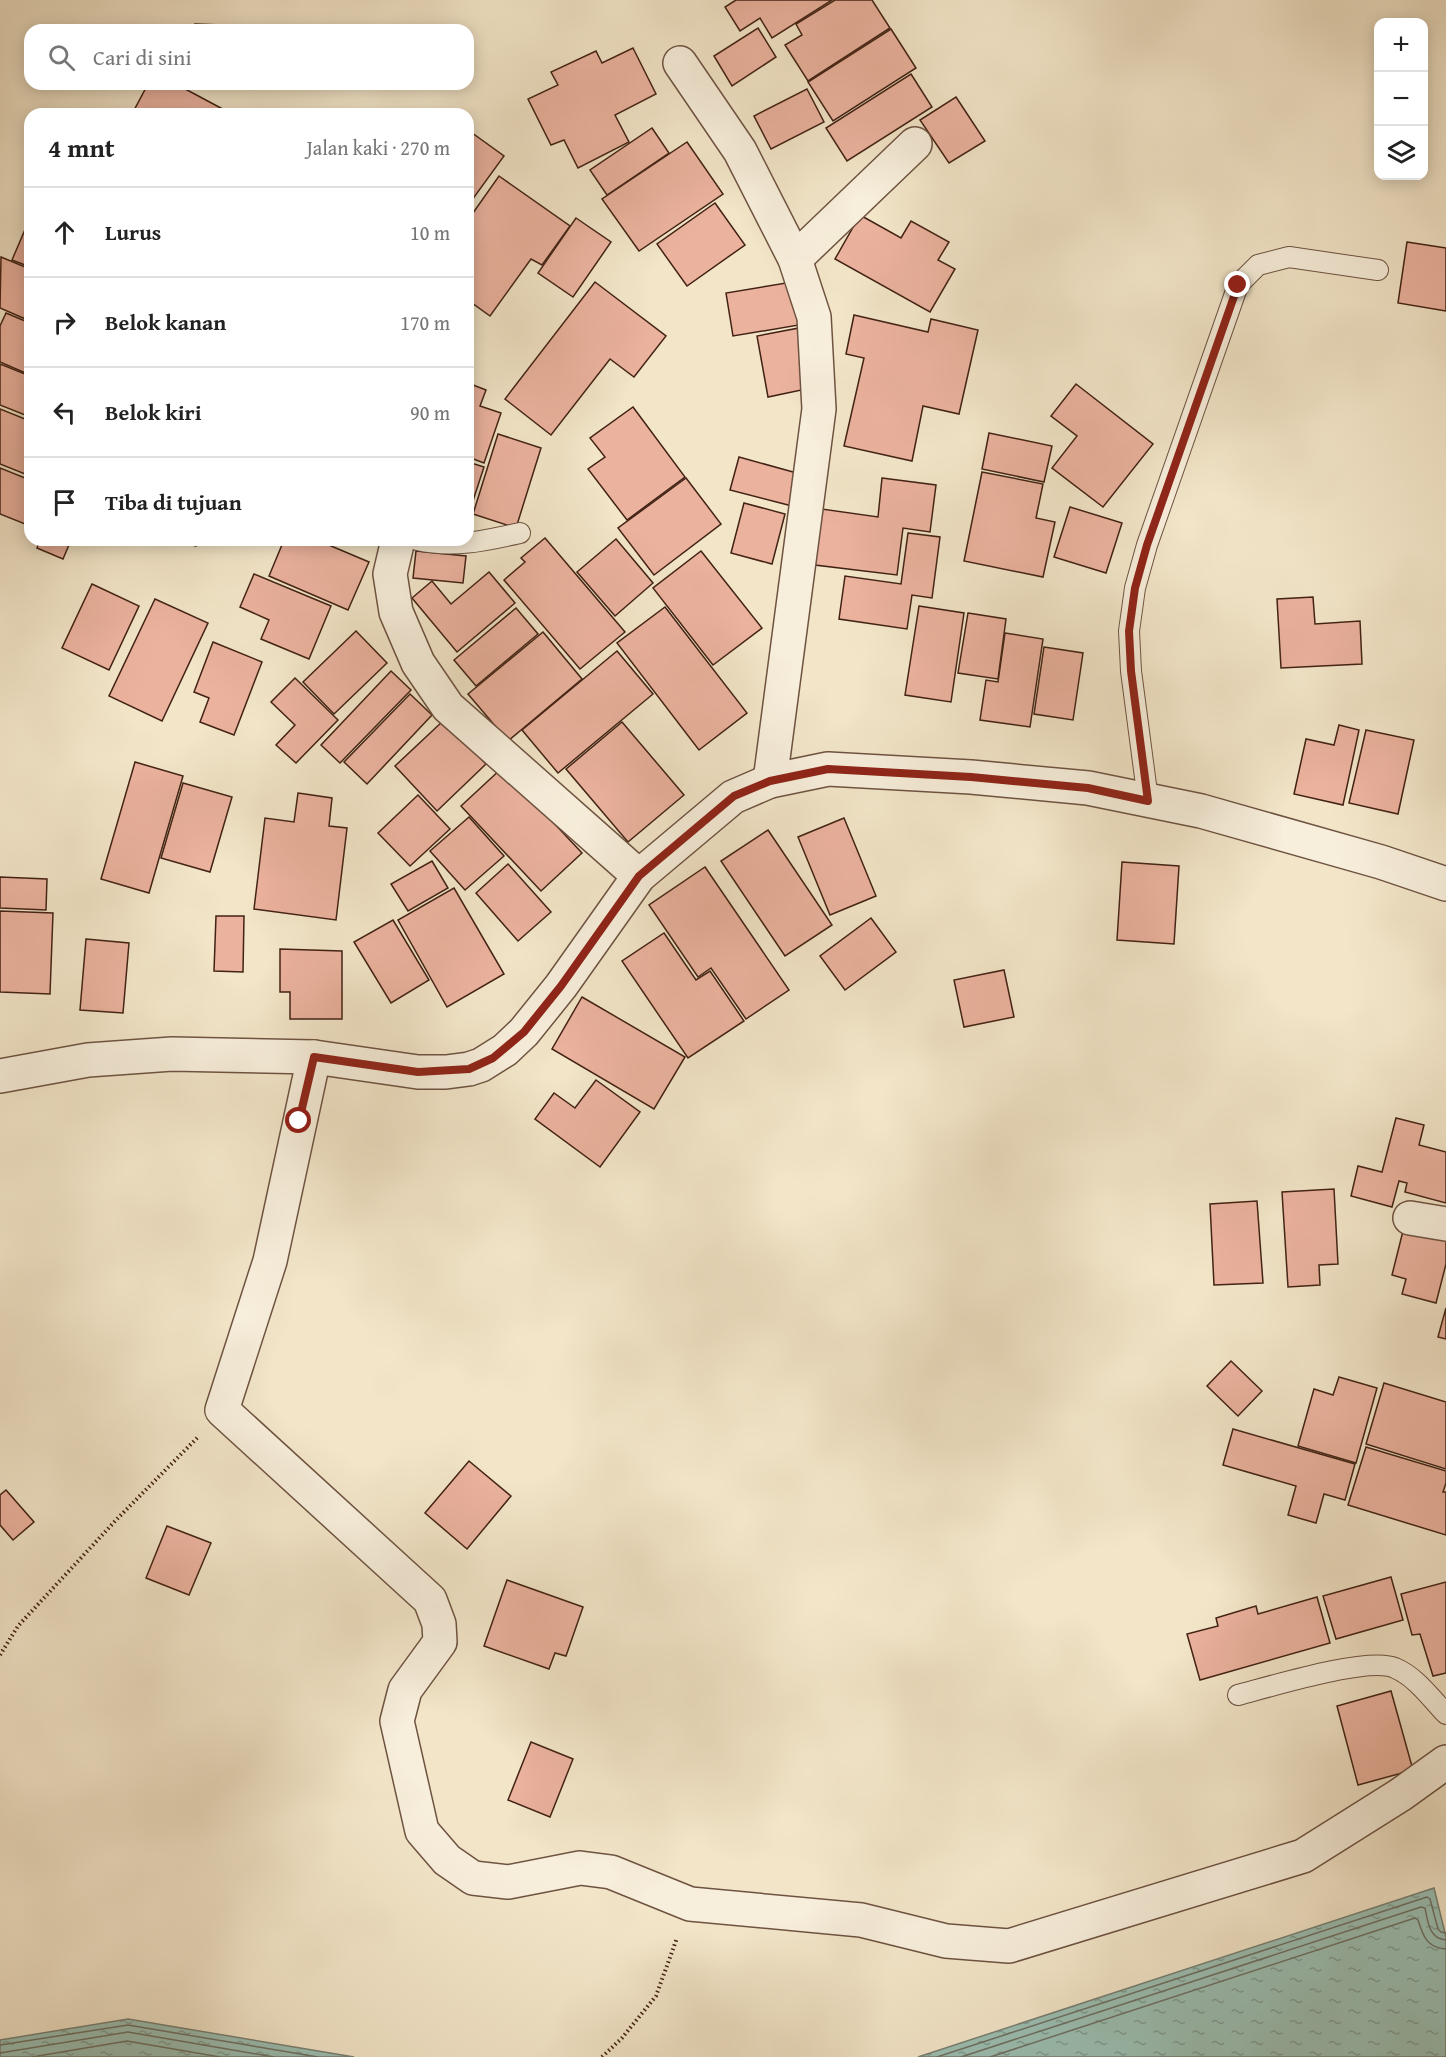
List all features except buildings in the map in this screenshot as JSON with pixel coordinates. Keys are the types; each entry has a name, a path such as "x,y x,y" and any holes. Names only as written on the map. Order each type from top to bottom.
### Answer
{"street":[{"path":"680,63 740,151 795,259 814,317 819,410 770,781"},
{"path":"795,259 915,144"},
{"path":"397,546 390,574 396,612 418,663 448,707 639,876"},
{"path":"0,1076 88,1060 172,1054 314,1057 418,1072 469,1069 487,1062 505,1050 524,1032 561,986 639,876 734,796 770,781 828,769 971,777 1088,788 1201,812 1381,862 1446,884"},
{"path":"314,1057 270,1262 222,1410 430,1600 439,1624 440,1642 405,1690 397,1721 422,1831 447,1860 473,1878 508,1881 579,1868 611,1872 690,1904 861,1920 946,1941 1009,1946 1302,1856 1400,1795 1446,1762"},
{"path":"1410,1218 1446,1224"}],"lane":[{"path":"1148,801 1131,671 1129,631 1135,588 1147,545 1238,285 1258,265 1289,256 1378,270"},
{"path":"474,542 520,532"},
{"path":"1238,1695 1359,1665 1392,1666 1410,1676 1446,1714"}],"path":[{"path":"0,1654 18,1626 117,1519 197,1439"},
{"path":"602,2057 622,2038 656,1996 690,1904"}],"water":[{"path":"1434,1888 1446,1937 1446,2057 918,2057"},
{"path":"128,2019 354,2057 0,2057 0,2040"}],"route":[{"path":"299,1121 314,1057 418,1072 446,1072 481,1065 505,1050 524,1032 561,986 639,876 734,796 770,781 828,769 971,777 1088,788 1148,801 1131,671 1129,631 1135,588 1147,545 1238,285"}]}
